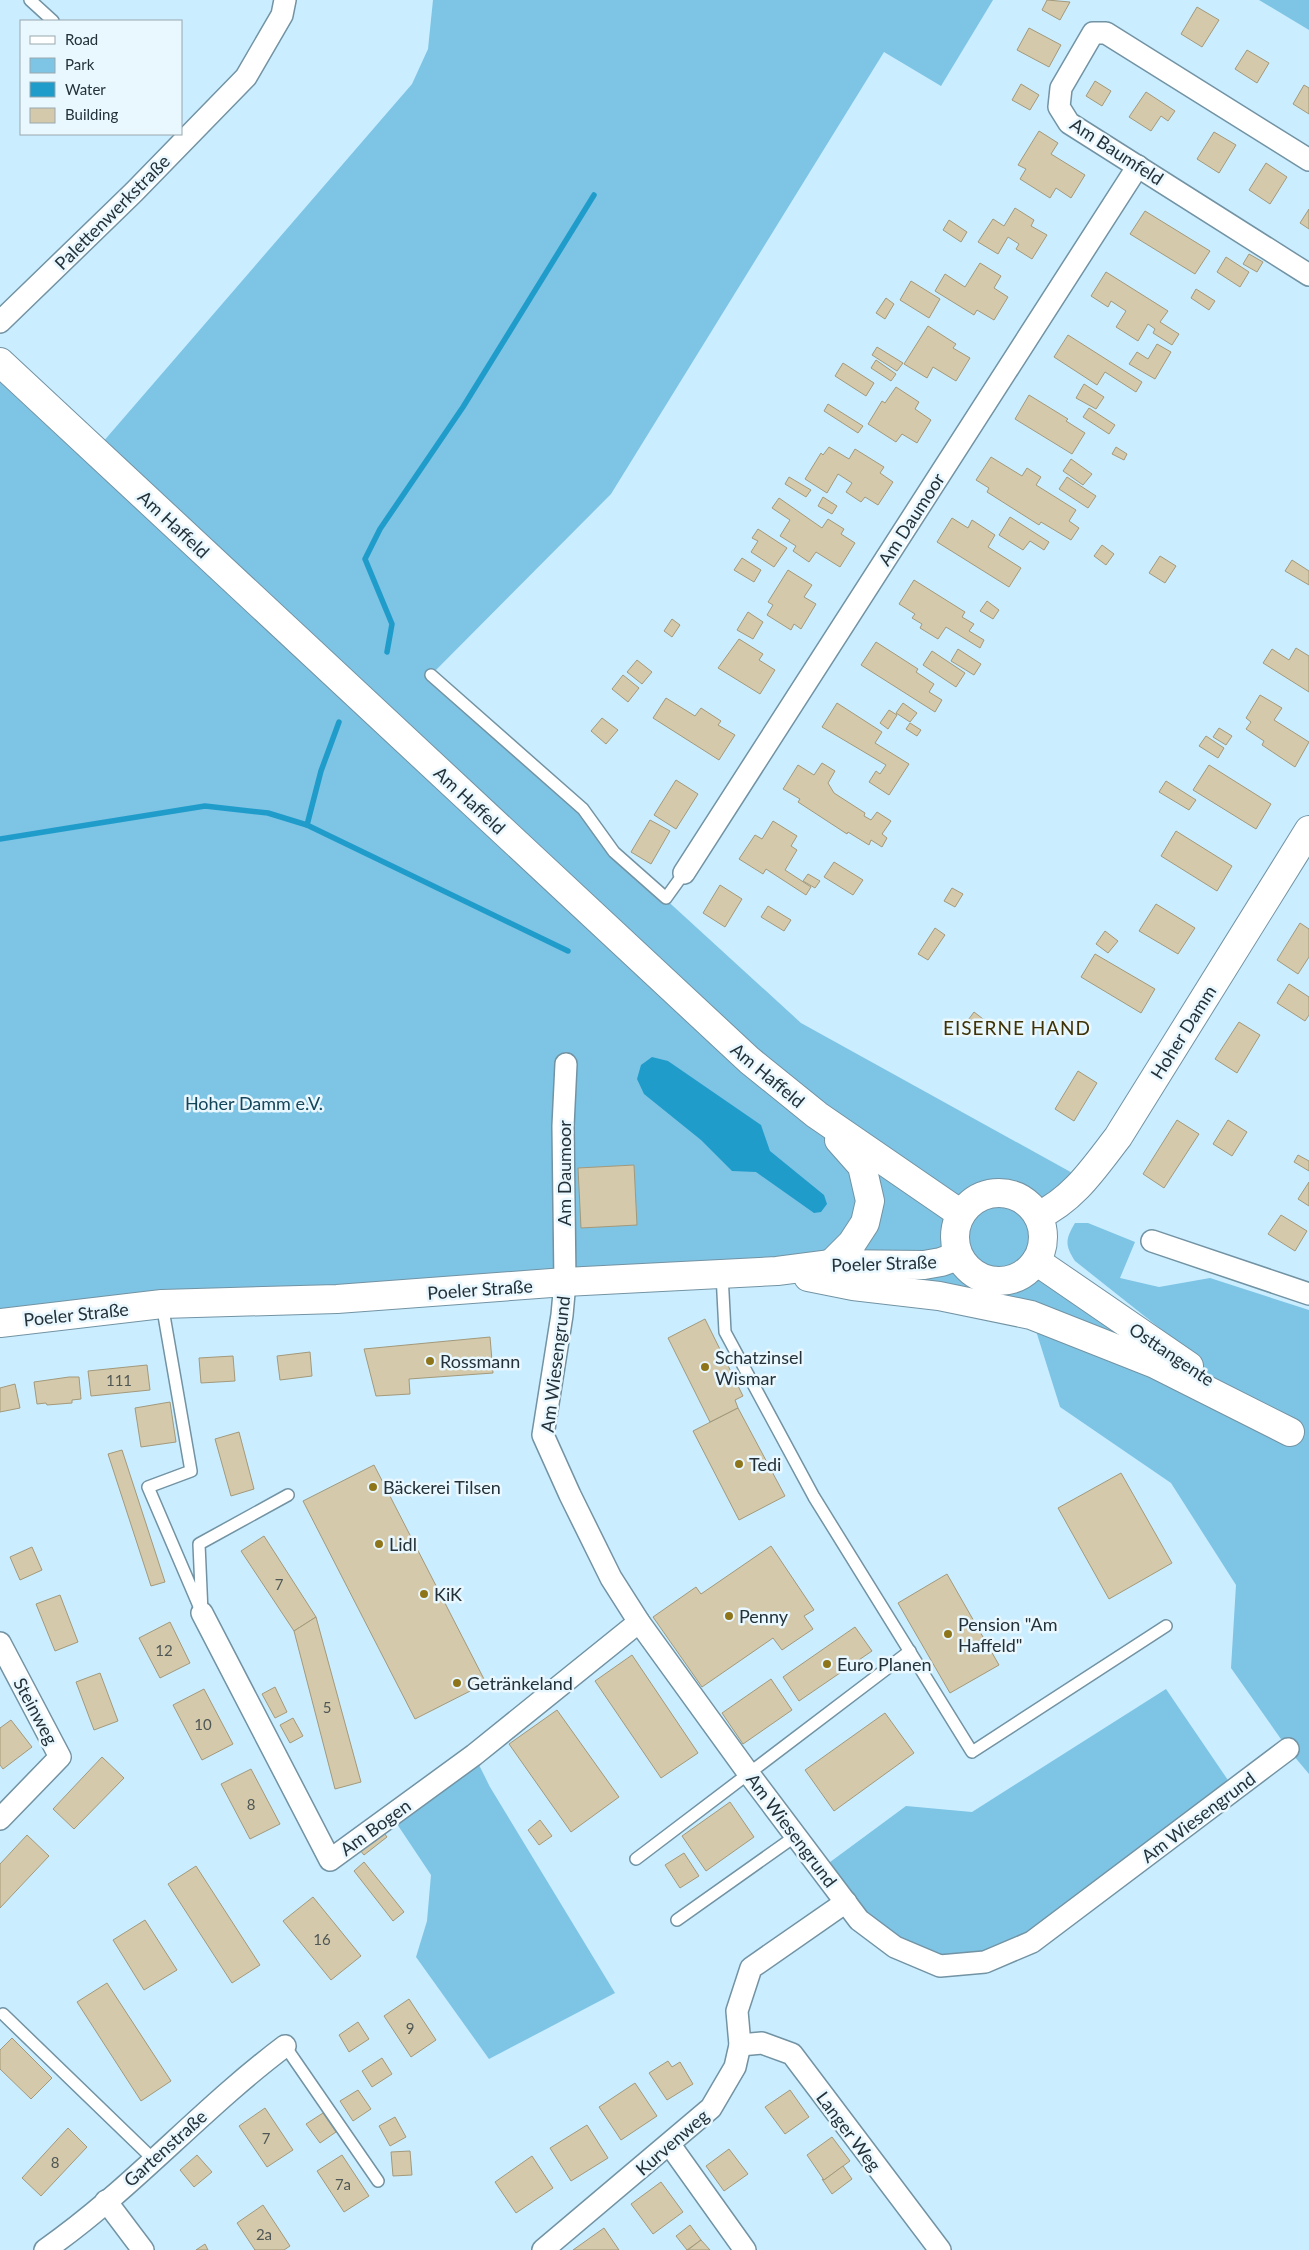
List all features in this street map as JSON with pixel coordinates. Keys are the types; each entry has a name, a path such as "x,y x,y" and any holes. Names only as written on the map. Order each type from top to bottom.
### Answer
{"main road":[{"name":"Am Haffeld","path":"0,362 749,1060 816,1115 961,1214"},
{"name":"Hoher Damm","path":"1038,1216 1068,1197 1085,1180 1118,1136 1309,830"},
{"path":"816,1115 862,1166 870,1200 865,1223 852,1243 831,1264"},
{"path":"1002,1193 1016,1196 1028,1204 1038,1216 1043,1229 1043,1244 1030,1270 1018,1278 1004,1282 989,1281 975,1275 964,1266 958,1256 954,1238 956,1224 961,1214 974,1200 987,1194 1002,1193"},
{"name":"Poeler Straße","path":"0,1323 162,1304 337,1300 565,1282 777,1271 831,1264 924,1265 958,1256"},
{"name":"Osttangente","path":"1036,1260 1300,1439"},
{"path":"777,1271 853,1286 939,1296 1031,1315 1155,1364 1300,1439"}],"street":[{"name":"Palettenwerkstraße","path":"182,134 246,77 282,15 285,0"},
{"name":"Am Baumfeld","path":"1309,160 1106,33 1093,32 1061,88 1059,107 1069,123 1309,275"},
{"name":"Palettenwerkstraße","path":"0,322 178,138"},
{"name":"Am Daumoor","path":"684,872 1138,166"},
{"name":"Am Daumoor","path":"565,1282 563,1126 566,1064"},
{"path":"1152,1241 1309,1293"},
{"name":"Am Wiesengrund","path":"565,1282 562,1315 543,1435 611,1578 639,1622 749,1774 846,1902 860,1920 895,1947 940,1966 985,1962 1032,1942 1288,1749"},
{"name":"Am Bogen","path":"202,1613 330,1860 474,1755 639,1622"},
{"name":"Steinweg","path":"0,1643 60,1757 0,1819"},
{"name":"Kurvenweg","path":"543,2250 670,2145 711,2108 735,2067 740,2045 737,2010 751,1968 846,1902"},
{"name":"Langer Weg","path":"740,2045 762,2043 792,2054 940,2250"},
{"name":"Gartenstraße","path":"45,2250 106,2201 254,2069 285,2046"},
{"path":"670,2145 745,2250"},
{"path":"106,2201 143,2250"}],"lane":[{"path":"30,0 52,20"},
{"path":"431,675 584,809 614,852 666,898 684,872"},
{"path":"722,1274 725,1332 814,1497 972,1752 1166,1626"},
{"path":"162,1304 191,1471 148,1487 202,1613"},
{"path":"202,1613 199,1544 288,1495"},
{"path":"636,1859 910,1652"},
{"path":"677,1920 797,1835"},
{"path":"3,2014 153,2159"},
{"path":"285,2046 378,2181"}],"green space":[{"name":"Hoher Damm e.V.","path":"433,0 993,0 941,86 884,52 611,494 431,675 583,809 614,852 801,1023 1085,1180 1047,1220 1048,1242 1041,1263 1186,1349 1075,1261 1069,1251 1068,1238 1075,1223 1088,1223 1135,1242 1120,1278 1159,1287 1210,1278 1309,1310 1309,1774 1288,1749 1231,1668 1236,1585 1171,1483 1060,1407 1031,1315 777,1271 0,1323 0,362 96,450 412,84 428,49"},
{"path":"1259,0 1309,0 1309,30"},
{"path":"1166,1689 1234,1789 1032,1942 940,1966 895,1947 822,1868 906,1806 972,1812"},
{"path":"474,1755 490,1787 615,1993 489,2059 416,1957 427,1921 431,1875 391,1815"}],"water":[{"path":"652,1057 668,1061 761,1125 770,1151 824,1195 827,1204 821,1212 814,1213 756,1172 732,1171 701,1140 644,1094 637,1079 641,1065"}],"building":[{"path":"1047,0 1070,2 1060,20 1042,10"},
{"path":"1197,7 1219,20 1202,47 1181,34"},
{"path":"1029,28 1061,45 1049,67 1017,50"},
{"path":"1247,50 1269,63 1257,83 1235,69"},
{"path":"1095,81 1111,91 1102,106 1086,96"},
{"path":"1021,84 1039,95 1030,110 1012,100"},
{"path":"1304,85 1309,88 1309,114 1293,104"},
{"path":"1146,92 1175,111 1168,121 1161,116 1151,131 1129,117"},
{"path":"1039,131 1058,143 1051,154 1085,175 1071,198 1056,188 1050,198 1020,179 1026,169 1018,165"},
{"path":"1214,132 1236,145 1219,173 1197,159"},
{"path":"1266,163 1287,177 1270,204 1249,190"},
{"path":"1015,208 1034,220 1031,226 1047,235 1032,259 1016,249 1019,244 1008,237 998,254 978,242 993,219 1004,226"},
{"path":"1309,209 1309,229 1300,223"},
{"path":"1145,211 1210,251 1195,274 1130,234"},
{"path":"949,220 967,232 961,242 943,230"},
{"path":"1249,254 1263,262 1257,272 1243,264"},
{"path":"1226,257 1249,272 1240,287 1217,272"},
{"path":"980,263 1001,276 994,288 1008,297 994,320 977,310 974,315 935,291 945,274 965,287"},
{"path":"1106,272 1168,311 1160,322 1179,334 1172,345 1153,333 1155,329 1148,324 1138,341 1116,327 1126,311 1111,301 1108,307 1091,296"},
{"path":"911,281 940,299 929,318 900,300"},
{"path":"1196,289 1215,301 1209,310 1191,298"},
{"path":"886,298 894,304 885,319 876,313"},
{"path":"928,326 956,344 953,348 970,358 956,381 933,367 927,378 904,364"},
{"path":"1068,335 1142,382 1136,392 1105,372 1097,385 1054,357"},
{"path":"1157,344 1171,352 1155,379 1129,364 1137,352 1148,359"},
{"path":"877,347 903,363 897,371 872,355"},
{"path":"876,360 896,374 891,381 871,368"},
{"path":"843,363 874,383 866,396 835,376"},
{"path":"1084,384 1104,397 1096,409 1076,398"},
{"path":"896,387 919,402 915,409 931,420 917,443 902,434 896,442 868,424 882,401 885,403"},
{"path":"1029,395 1068,419 1066,421 1085,433 1072,454 1015,419"},
{"path":"828,404 863,426 858,433 824,411"},
{"path":"1089,408 1115,425 1109,434 1083,417"},
{"path":"829,447 849,459 855,449 884,467 880,473 893,482 878,505 865,497 861,502 846,492 852,483 838,474 827,493 805,479 821,453 823,455"},
{"path":"1116,447 1127,454 1124,460 1112,454"},
{"path":"991,457 1022,476 1027,468 1041,477 1036,485 1076,510 1069,521 1079,528 1071,540 1041,522 1039,525 987,492 989,488 976,480"},
{"path":"1071,459 1092,474 1083,485 1063,471"},
{"path":"789,477 811,490 806,497 785,484"},
{"path":"1067,477 1096,496 1088,508 1059,489"},
{"path":"823,497 837,506 832,514 818,506"},
{"path":"779,498 822,528 828,519 844,529 841,534 855,543 840,567 816,552 809,562 793,551 796,546 780,536 790,520 772,508"},
{"path":"1010,517 1049,542 1044,550 1030,541 1023,550 999,535"},
{"path":"952,518 968,528 972,520 995,535 988,547 1021,568 1009,587 937,542"},
{"path":"758,529 787,548 774,567 751,552 758,541 752,538"},
{"path":"1102,545 1114,554 1106,565 1094,556"},
{"path":"1160,556 1176,566 1165,583 1149,573"},
{"path":"742,558 761,570 754,582 734,570"},
{"path":"1292,560 1309,571 1309,585 1285,571"},
{"path":"788,570 812,585 804,597 816,604 801,629 794,624 791,630 767,615 773,605 768,602"},
{"path":"914,580 965,612 962,617 974,624 969,631 984,640 980,648 946,627 938,639 920,628 922,624 912,618 915,614 899,604"},
{"path":"987,601 999,610 993,619 980,611"},
{"path":"748,612 763,622 753,639 737,630"},
{"path":"672,619 680,625 672,637 664,631"},
{"path":"739,639 763,654 759,660 775,670 760,694 718,668"},
{"path":"876,642 918,669 916,672 934,684 929,692 942,700 935,712 861,665"},
{"path":"1296,648 1309,656 1309,692 1263,663 1272,649 1289,660"},
{"path":"958,649 981,664 974,675 951,661"},
{"path":"932,651 965,673 956,687 923,665"},
{"path":"637,660 652,672 642,684 627,672"},
{"path":"623,675 639,688 628,702 612,689"},
{"path":"1260,695 1282,708 1274,720 1309,742 1295,767 1262,745 1264,741 1246,729 1251,722 1246,718"},
{"path":"666,698 695,716 701,708 721,721 718,725 735,735 719,760 653,718"},
{"path":"837,703 882,732 875,743 909,764 889,795 869,782 876,771 880,774 886,765 822,727"},
{"path":"903,703 917,713 910,722 896,713"},
{"path":"889,710 897,715 888,729 880,723"},
{"path":"602,718 618,730 606,744 591,731"},
{"path":"910,723 921,730 917,736 906,729"},
{"path":"1219,728 1232,736 1226,745 1213,737"},
{"path":"1206,736 1224,748 1218,758 1199,746"},
{"path":"822,763 835,771 828,783 834,793 865,813 864,816 871,820 877,812 891,821 882,834 887,838 882,847 871,840 869,845 848,832 847,834 798,802 800,799 783,789 798,765 814,775"},
{"path":"1209,765 1271,804 1256,829 1193,790"},
{"path":"676,780 698,794 676,829 654,815"},
{"path":"1166,781 1196,800 1189,810 1159,792"},
{"path":"650,820 670,831 651,864 631,852"},
{"path":"773,821 797,836 791,846 797,850 785,870 811,887 806,895 766,869 763,874 739,859 755,835 762,839"},
{"path":"1176,831 1232,866 1217,891 1161,856"},
{"path":"834,862 863,880 853,895 824,877"},
{"path":"808,874 820,881 815,888 803,881"},
{"path":"720,885 742,899 725,927 703,913"},
{"path":"952,888 963,894 955,907 944,901"},
{"path":"1156,904 1195,928 1178,954 1139,931"},
{"path":"768,906 791,920 784,931 761,917"},
{"path":"1300,923 1309,929 1309,957 1298,974 1277,960"},
{"path":"935,928 945,935 928,960 918,954"},
{"path":"1105,931 1118,941 1108,953 1096,944"},
{"path":"1095,954 1155,989 1141,1013 1081,977"},
{"path":"1289,984 1309,997 1309,1015 1305,1021 1277,1003"},
{"path":"974,1012 987,1022 976,1037 963,1027"},
{"path":"1239,1022 1260,1035 1237,1073 1215,1059"},
{"path":"1078,1071 1097,1083 1074,1121 1055,1109"},
{"path":"1177,1120 1199,1134 1164,1188 1143,1174"},
{"path":"1228,1120 1247,1132 1232,1156 1213,1144"},
{"path":"1298,1155 1309,1161 1309,1171 1294,1162"},
{"path":"634,1165 637,1225 581,1228 578,1168"},
{"path":"1309,1182 1309,1206 1298,1199"},
{"path":"1281,1215 1307,1231 1295,1251 1268,1234"},
{"name":"Schatzinsel Wismar","path":"705,1319 743,1396 735,1400 738,1408 710,1422 668,1338"},
{"name":"Rossmann","path":"490,1337 493,1373 409,1379 410,1394 376,1396 364,1349"},
{"path":"310,1352 312,1376 280,1380 277,1356"},
{"path":"233,1356 235,1381 201,1383 199,1358"},
{"path":"147,1365 150,1390 91,1396 88,1371"},
{"path":"79,1377 81,1399 72,1400 72,1403 37,1404 34,1382"},
{"path":"15,1384 20,1408 0,1412 0,1388"},
{"path":"170,1402 176,1442 141,1447 135,1408"},
{"name":"Tedi","path":"738,1408 785,1496 739,1520 693,1431"},
{"path":"239,1432 254,1489 231,1496 215,1439"},
{"path":"122,1450 165,1582 151,1586 108,1454"},
{"path":"374,1465 486,1683 415,1719 303,1501"},
{"path":"1121,1473 1172,1563 1109,1599 1058,1508"},
{"path":"264,1536 316,1617 294,1631 241,1551"},
{"name":"Penny","path":"771,1546 814,1610 804,1616 813,1629 782,1650 773,1638 702,1687 653,1617 696,1587 701,1594"},
{"path":"32,1547 42,1570 20,1580 10,1557"},
{"name":"Pension \"Am Haffeld\"","path":"947,1574 999,1665 950,1693 898,1603"},
{"path":"60,1595 78,1642 55,1651 36,1604"},
{"path":"316,1617 361,1782 335,1789 294,1631"},
{"path":"170,1622 190,1663 160,1678 139,1638"},
{"name":"Euro Planen","path":"855,1627 872,1651 799,1701 783,1677"},
{"path":"632,1655 698,1753 661,1778 595,1681"},
{"path":"100,1673 118,1721 94,1730 76,1682"},
{"path":"771,1679 792,1710 743,1744 722,1713"},
{"path":"275,1687 287,1712 275,1718 262,1694"},
{"path":"204,1689 233,1744 202,1760 173,1705"},
{"path":"557,1710 619,1797 571,1832 509,1744"},
{"path":"885,1713 914,1753 834,1811 805,1770"},
{"path":"293,1718 303,1736 290,1743 280,1725"},
{"path":"11,1720 32,1747 3,1769 0,1765 0,1728"},
{"path":"102,1757 124,1778 74,1829 53,1809"},
{"path":"251,1769 280,1824 250,1839 221,1784"},
{"path":"730,1802 754,1837 706,1871 682,1836"},
{"path":"540,1820 552,1836 539,1845 528,1830"},
{"path":"378,1825 387,1837 364,1855 355,1844"},
{"path":"27,1835 49,1856 0,1908 0,1864"},
{"path":"684,1853 699,1876 680,1888 665,1865"},
{"path":"364,1862 404,1912 393,1921 354,1871"},
{"path":"196,1866 260,1965 232,1983 168,1884"},
{"path":"313,1897 361,1956 331,1980 283,1921"},
{"path":"145,1920 177,1970 144,1990 113,1940"},
{"path":"107,1983 171,2081 141,2101 77,2002"},
{"path":"409,1999 436,2040 411,2057 384,2016"},
{"path":"358,2022 369,2039 349,2052 339,2035"},
{"path":"12,2038 52,2078 31,2099 0,2069 0,2050"},
{"path":"382,2058 392,2074 372,2087 362,2071"},
{"path":"668,2061 672,2067 680,2062 693,2084 667,2100 649,2073"},
{"path":"635,2083 657,2116 621,2140 599,2107"},
{"path":"358,2090 371,2109 353,2121 340,2101"},
{"path":"790,2090 809,2117 785,2134 765,2107"},
{"path":"265,2108 293,2150 267,2167 239,2126"},
{"path":"323,2113 336,2132 320,2143 306,2124"},
{"path":"395,2117 406,2137 390,2146 379,2126"},
{"path":"587,2125 608,2158 571,2181 550,2148"},
{"path":"68,2128 87,2147 41,2196 22,2178"},
{"path":"832,2137 850,2161 824,2180 807,2155"},
{"path":"729,2149 748,2174 724,2191 706,2166"},
{"path":"410,2151 412,2175 393,2176 391,2152"},
{"path":"197,2155 212,2172 194,2187 180,2170"},
{"path":"342,2155 369,2196 344,2212 317,2171"},
{"path":"532,2156 553,2188 516,2213 495,2182"},
{"path":"843,2166 852,2179 832,2194 822,2179 824,2180"},
{"path":"661,2182 683,2212 653,2234 631,2204"},
{"path":"263,2205 290,2246 284,2250 255,2250 237,2223"},
{"path":"690,2225 701,2240 687,2250 676,2236"},
{"path":"604,2228 619,2250 573,2250"},
{"path":"701,2240 710,2250 688,2250"},
{"path":"205,2244 208,2250 196,2250"}],"waterway":[{"path":"387,652 392,624 365,559 380,529 463,407 594,195"},
{"path":"307,825 321,771 339,722"},
{"path":"0,839 205,806 268,813 307,825 568,951"}],"place":[{"name":"Rossmann","path":"430,1361"},
{"name":"Schatzinsel Wismar","path":"705,1367"},
{"name":"Tedi","path":"739,1464"},
{"name":"Bäckerei Tilsen","path":"373,1487"},
{"name":"Lidl","path":"379,1544"},
{"name":"KiK","path":"424,1594"},
{"name":"Penny","path":"729,1616"},
{"name":"Pension \"Am Haffeld\"","path":"948,1634"},
{"name":"Euro Planen","path":"827,1664"},
{"name":"Getränkeland","path":"457,1683"}],"district":[{"name":"EISERNE HAND","path":"1017,1027"}]}
